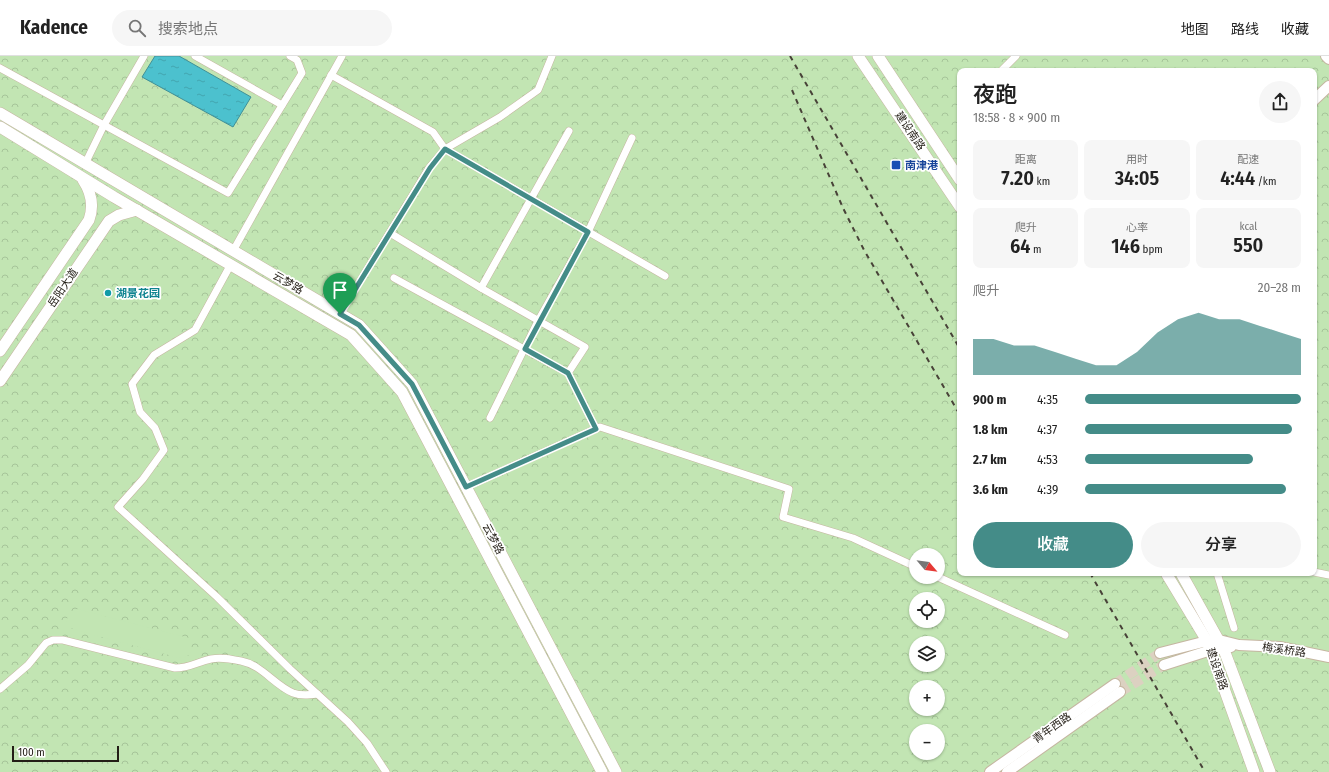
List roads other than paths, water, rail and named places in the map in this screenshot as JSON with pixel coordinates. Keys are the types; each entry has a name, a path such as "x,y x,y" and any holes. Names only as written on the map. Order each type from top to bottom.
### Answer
{"main road":[{"name":"建设南路","path":"858,56 957,195"},
{"name":"建设南路","path":"878,56 957,175"},
{"path":"1326,56 1329,59"},
{"path":"1317,97 1329,86"},
{"name":"云梦路","path":"0,112 85,164 359,325 412,384 616,772"},
{"path":"0,127 81,178 351,335 402,392 602,772"},
{"name":"岳阳大道","path":"0,351 89,220 92,212 92,202 90,192 81,178"},
{"name":"岳阳大道","path":"0,381 109,221 119,214 137,210"},
{"name":"建设南路","path":"1168,576 1209,645 1254,772"},
{"name":"建设南路","path":"1183,576 1221,645 1270,772"},
{"path":"1164,665 1209,645"},
{"path":"1160,653 1209,645 1221,645"},
{"name":"梅溪桥路","path":"1221,645 1280,647 1329,657"},
{"name":"青年西路","path":"990,772 1118,688 1007,772"}],"street":[{"path":"85,164 104,124 144,56"},
{"path":"195,56 282,105"},
{"path":"0,68 228,193 302,73 297,60 290,56"},
{"path":"233,250 342,56"},
{"path":"340,314 430,168 445,149 500,117 538,90 552,56"},
{"path":"1004,68 1016,56"},
{"path":"331,75 433,132 445,149 665,276"},
{"path":"481,288 532,200 569,131"},
{"path":"490,418 538,321 588,232 632,138"},
{"path":"390,233 481,288 585,347 568,373"},
{"path":"231,264 195,330 154,355 132,384 140,412 155,428 164,450 143,479 118,507 218,598 358,732 386,772"},
{"path":"394,278 568,373 596,429"},
{"path":"466,487 600,427 789,489 784,518 853,538 909,564"},
{"path":"1317,573 1329,575"},
{"path":"1218,576 1234,628"},
{"path":"945,580 1065,636"},
{"path":"0,689 28,665 46,643 53,640 63,640 175,668 192,666 210,659 220,658 252,663 292,692 304,695 317,694"}],"water":[{"path":"155,56 179,56 251,97 233,127 142,77"}],"tunnel":[{"path":"1115,684 1160,653"},
{"path":"1120,692 1164,665"}],"railway":[{"path":"790,56 957,344"},
{"path":"792,90 843,208 864,250 957,410"},
{"path":"1092,576 1205,772"}],"place":[{"name":"南津港","path":"896,165"},
{"name":"湖景花园","path":"108,293"}]}
